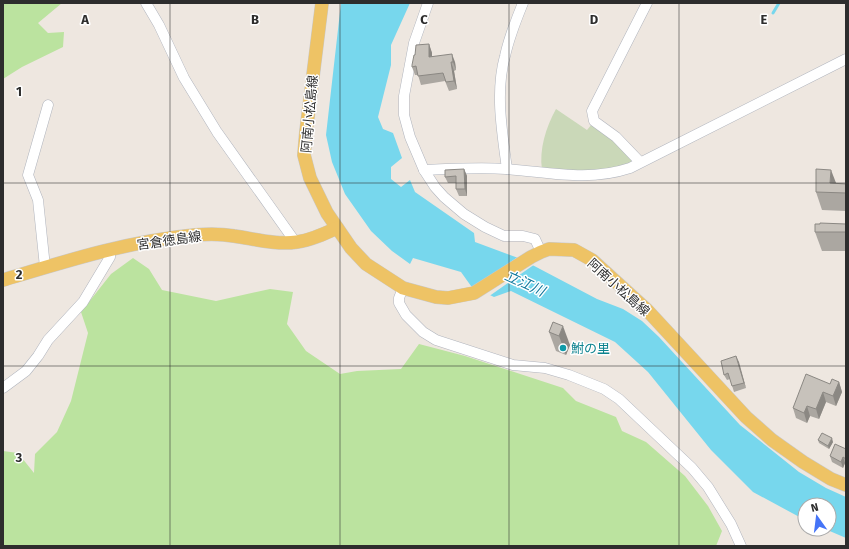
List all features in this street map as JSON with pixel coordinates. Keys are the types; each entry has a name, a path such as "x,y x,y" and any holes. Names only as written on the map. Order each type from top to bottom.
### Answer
{"main road":[{"name":"阿南小松島線","path":"322,3 304,155 310,178 324,207 351,248 366,264 403,288 436,297 448,298 474,293 536,254 549,249 574,250 592,260 647,310 746,417 772,440 803,462 831,479 846,485"},
{"name":"宮倉徳島線","path":"3,280 110,250 172,238 202,235 233,235 284,243 296,243 307,241 337,228"}],"street":[{"path":"146,3 159,25 184,78 216,132 296,243"},
{"path":"428,3 414,43 404,96 404,115 410,137 424,170 434,187 464,214 484,228 504,236 523,236 535,239 536,254"},
{"path":"507,169 501,125 500,89 504,56 522,3"},
{"path":"640,162 616,137 594,121 592,111 647,3"},
{"path":"424,170 482,168 540,173 596,175 615,173 630,168 846,59"},
{"path":"45,267 38,200 28,175 48,105"},
{"path":"3,388 26,371 48,340 83,302 110,258 110,250"},
{"path":"403,288 399,298 399,303 406,315 423,332 436,340 513,365 545,368 569,375 604,388 619,399 696,472 708,487 731,524 741,546"}],"green space":[{"path":"3,3 62,3 38,23 48,33 64,32 63,47 22,67 3,79"},
{"path":"556,109 587,130 592,124 612,139 633,162 608,171 542,170 542,146 549,123"},
{"path":"133,258 149,269 162,290 216,301 270,289 293,292 287,324 306,351 340,374 357,371 401,369 419,344 465,356 563,388 576,401 616,417 622,431 646,442 685,476 708,506 722,531 716,546 3,546 3,451 18,453 34,473 35,454 57,432 71,401 88,333 81,312 111,274"}],"water":[{"name":"立江川","path":"341,3 410,3 391,45 391,65 378,117 383,129 393,133 402,158 391,167 391,179 401,187 410,180 415,192 474,233 475,242 521,259 597,299 623,309 642,321 659,337 740,425 799,472 826,488 846,497 846,538 837,534 837,497 797,497 797,516 753,492 711,450 648,372 615,342 511,291 494,297 471,286 461,272 413,258 410,264 392,251 371,231 345,194 332,162 326,135"}],"pier":[{"path":"519,256 535,264 488,297 470,288 481,283"}],"building":[{"path":"429,44 429,57 452,54 453,62 451,62 454,81 446,82 443,73 418,76 416,66 412,67 416,45"},
{"path":"464,169 465,189 456,189 456,176 445,177 445,170"},
{"path":"816,169 831,170 830,183 846,184 846,193 816,192"},
{"path":"815,224 846,224 846,232 815,232"},
{"path":"553,322 563,326 559,336 549,332"},
{"path":"736,356 744,383 732,386 728,373 724,375 721,361"},
{"path":"806,374 830,384 832,379 839,382 833,396 823,392 816,409 807,406 804,413 793,408"},
{"path":"822,433 832,438 828,446 818,440"},
{"path":"835,444 846,449 846,459 843,457 841,462 830,456"}],"waterway":[{"path":"773,13 779,3"}],"place":[{"name":"鮒の里","path":"563,348"}]}
